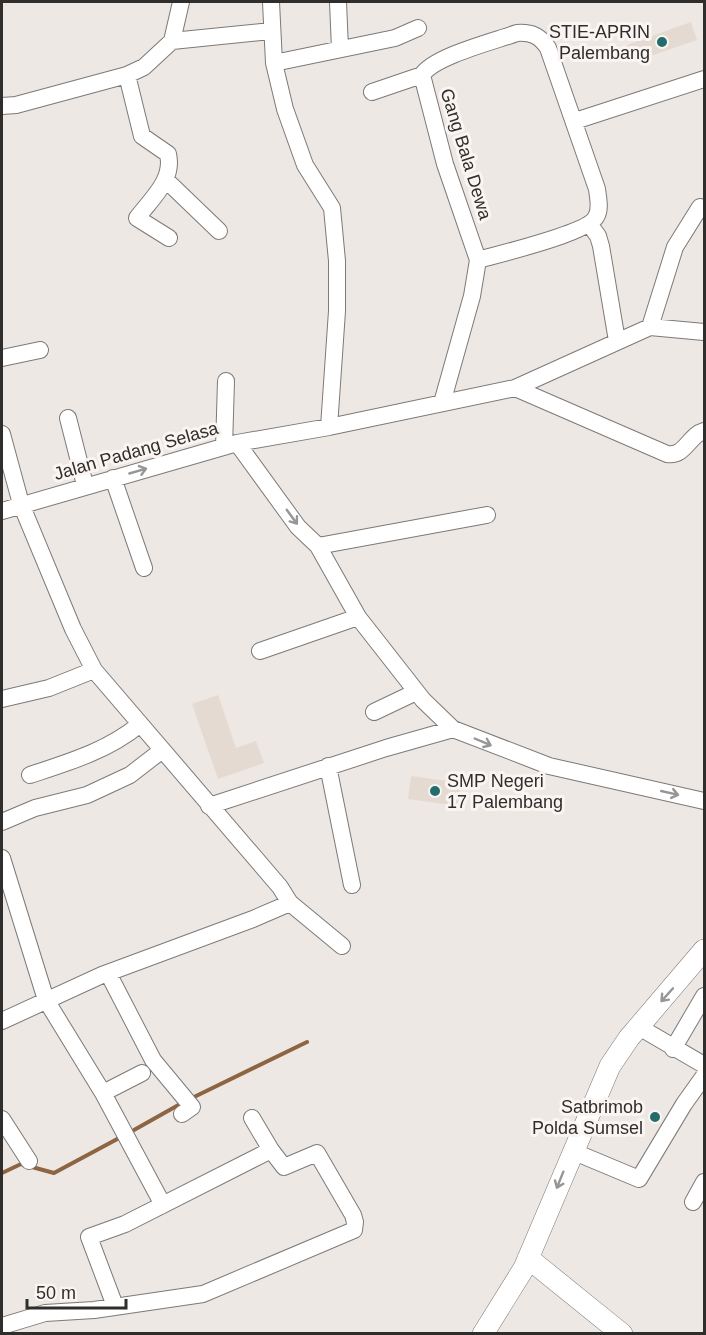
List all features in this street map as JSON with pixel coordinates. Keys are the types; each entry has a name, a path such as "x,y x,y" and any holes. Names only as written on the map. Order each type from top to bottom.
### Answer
{"main road":[{"path":"483,1334 528,1258 610,1066 639,1027 705,950"},
{"path":"528,1258 622,1334"}],"street":[{"path":"2,106 16,105 127,75 144,67 172,41 181,2"},
{"path":"271,2 274,63 285,109 305,165 332,208 337,261 338,311 329,427"},
{"path":"338,2 340,49"},
{"path":"274,63 395,38 418,28"},
{"path":"172,41 271,31"},
{"name":"Gang Bala Dewa","path":"442,403 472,296 478,260 445,164 422,75 426,69 438,62 518,33 528,32 543,40 575,121 597,189 599,210 596,219 590,225"},
{"path":"127,75 142,136 168,154 170,168 167,181 137,218 169,238"},
{"path":"372,93 422,75"},
{"path":"575,121 705,79"},
{"path":"167,181 219,231"},
{"path":"650,327 675,247 700,207"},
{"path":"478,260 581,230 590,225 598,236 601,246 617,341"},
{"path":"226,381 231,445 514,388 650,327 705,332"},
{"path":"2,358 40,350"},
{"path":"514,388 667,454 679,453 698,433 705,431"},
{"path":"68,418 86,485"},
{"path":"2,434 21,504 73,629 94,670 161,751 280,887 290,903 342,946"},
{"name":"Jalan Padang Selasa","path":"2,511 231,445 298,527 318,546 358,617 416,692 453,729 549,766 705,801"},
{"path":"113,478 144,568"},
{"path":"318,546 487,515"},
{"path":"260,651 358,617"},
{"path":"2,699 49,688 94,670"},
{"path":"374,711 416,692"},
{"path":"30,775 79,759 118,740 139,725"},
{"path":"209,806 328,766 453,729"},
{"path":"2,822 35,808 87,795 130,775 161,751"},
{"path":"328,766 352,885"},
{"path":"2,858 46,1000 103,1093 163,1205"},
{"path":"2,1021 108,973 290,903"},
{"path":"108,973 153,1060 192,1107 182,1114"},
{"path":"673,1049 705,996"},
{"path":"639,1027 673,1049 705,1065"},
{"path":"103,1093 142,1073"},
{"path":"572,1151 639,1179 684,1104 705,1076"},
{"path":"2,1326 45,1313 94,1310 115,1305 203,1294 354,1230 356,1222 353,1215 317,1153 284,1167 252,1118"},
{"path":"2,1119 29,1161"},
{"path":"115,1305 88,1238 163,1205 271,1150"},
{"path":"693,1202 705,1182"}],"shaded area":[{"name":"STIE-APRIN Palembang","path":"691,22 697,40 633,62 627,45"},
{"path":"218,695 236,748 256,741 264,763 218,779 192,704"},
{"name":"SMP Negeri 17 Palembang","path":"411,776 461,783 458,806 408,799"}],"waterway":[{"path":"192,1098 307,1042"},
{"path":"134,1130 182,1103"},
{"path":"2,1173 21,1164 54,1173 121,1137"}],"place":[{"name":"STIE-APRIN Palembang","path":"662,42"},
{"name":"SMP Negeri 17 Palembang","path":"435,791"},
{"name":"Satbrimob Polda Sumsel","path":"655,1117"}]}
